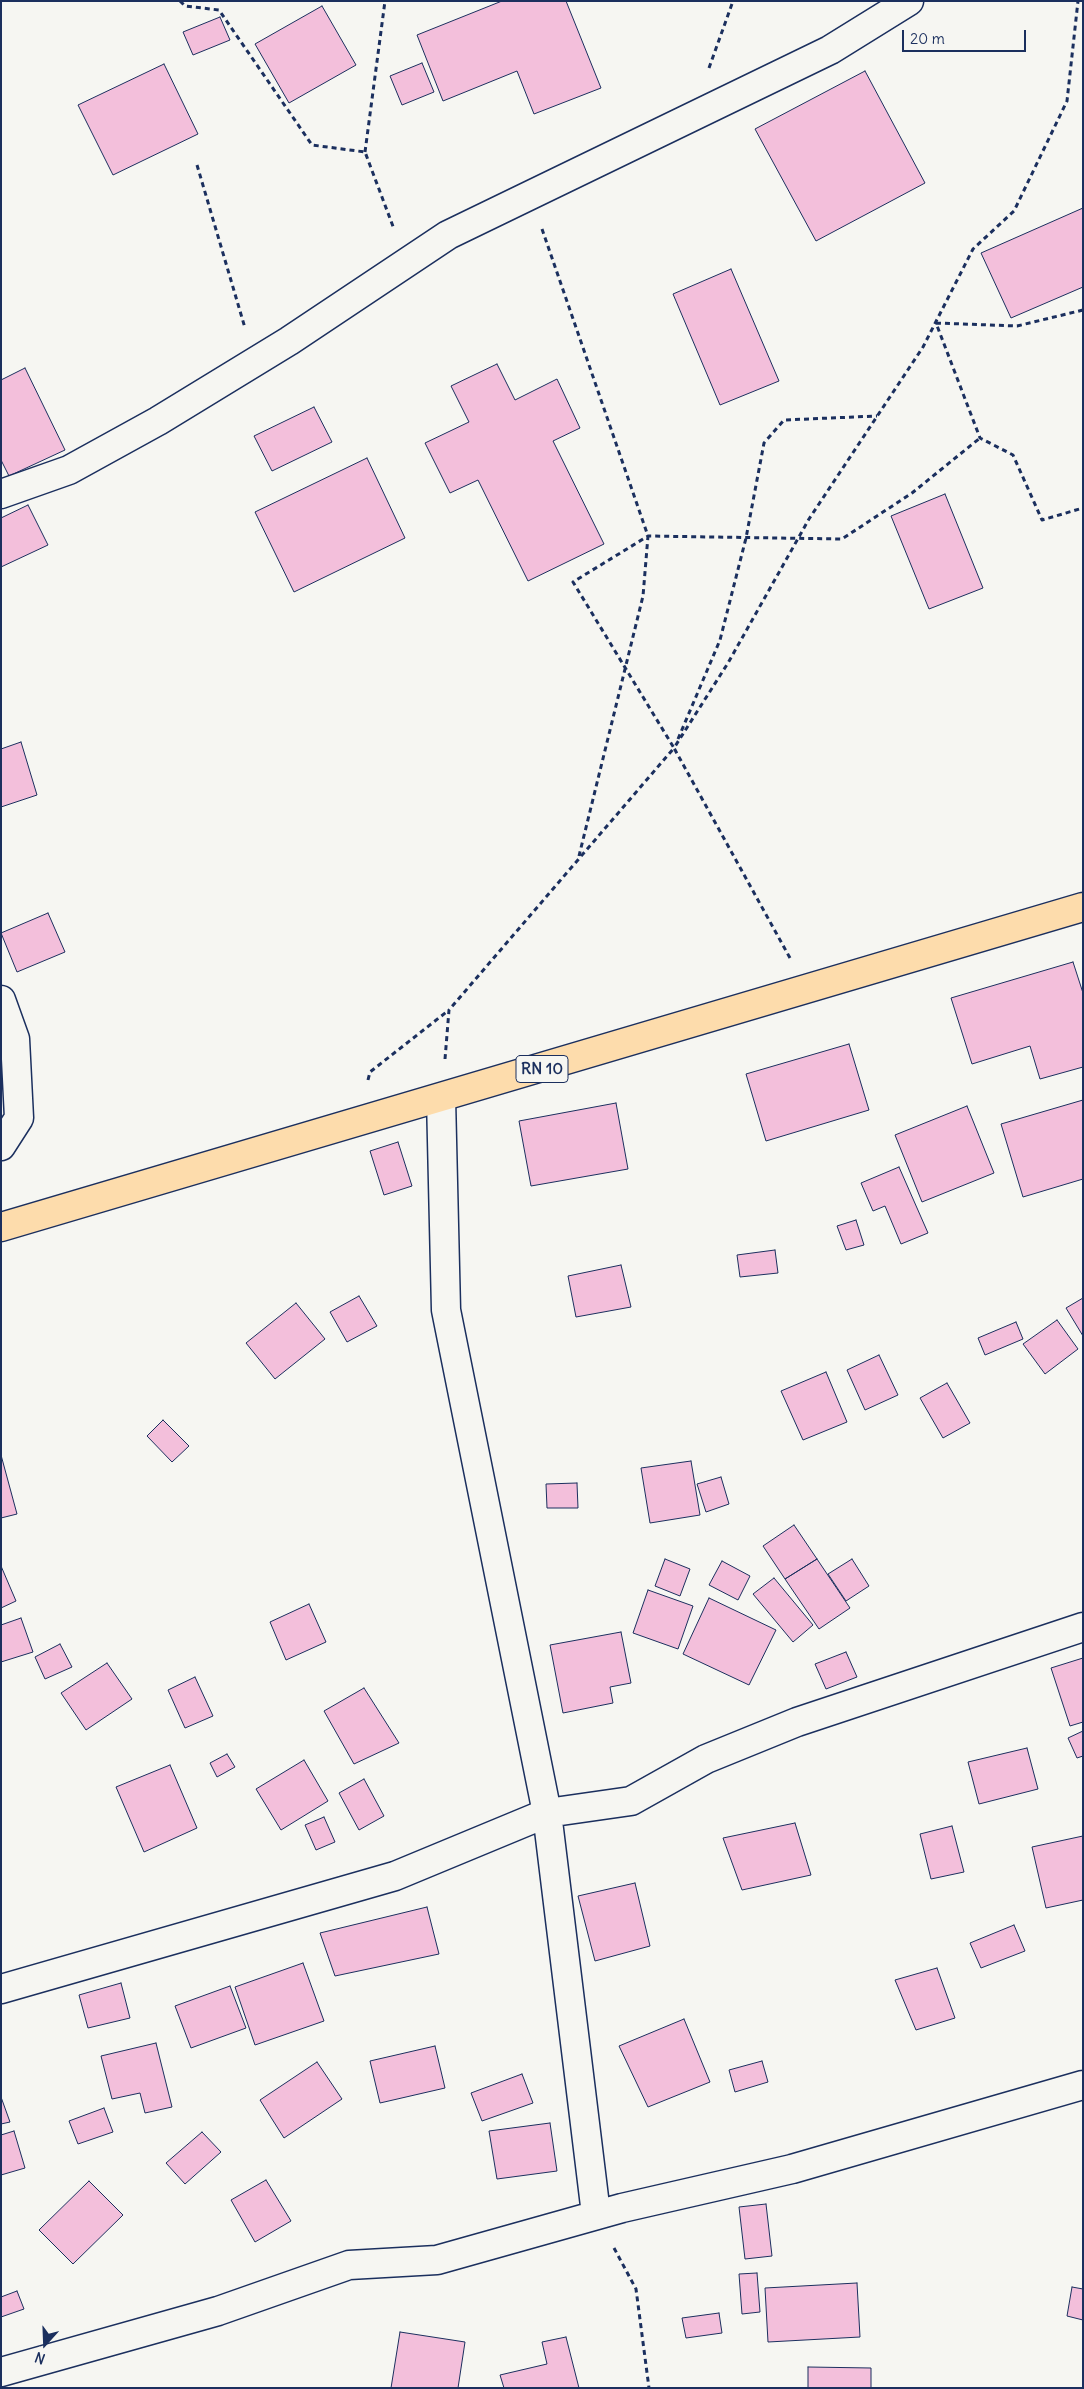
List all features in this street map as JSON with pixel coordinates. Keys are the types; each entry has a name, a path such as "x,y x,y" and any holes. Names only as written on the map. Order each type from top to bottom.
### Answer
{"main road":[{"name":"RN 10","path":"1,1227 808,990 1083,907"}],"street":[{"path":"1,494 69,470 158,421 255,362 448,235 830,50 909,1"},
{"path":"1,1000 15,1039 20,1118 1,1146"},
{"path":"441,1098 446,1310 547,1813 596,2214"},
{"path":"1,1989 395,1876 547,1813 631,1801 706,1759 797,1722 1083,1627"},
{"path":"1,2372 218,2311 349,2265 437,2260 596,2214 792,2169 1083,2085"}],"path":[{"path":"180,1 185,6 219,10 312,145 366,152"},
{"path":"385,1 366,152 406,264"},
{"path":"690,118 733,1"},
{"path":"358,1122 370,1072 449,1010 674,748 728,663 798,539 923,347 973,250 1014,210 1067,101 1078,1"},
{"path":"197,165 255,362"},
{"path":"530,196 648,536 643,596 579,857"},
{"path":"936,323 1017,326 1083,310"},
{"path":"936,323 980,438 1013,455 1042,520 1083,508"},
{"path":"674,748 720,640 746,538 764,443 784,420 878,416"},
{"path":"808,990 674,748 573,582 648,536 842,539 912,493 980,438"},
{"path":"441,1098 449,1010"},
{"path":"596,2214 636,2289 649,2388"}],"building":[{"path":"502,1 566,1 601,88 534,114 517,71 443,101 417,35"},
{"path":"322,6 356,65 289,103 255,44"},
{"path":"220,17 230,40 193,55 183,32"},
{"path":"422,63 434,92 402,105 390,76"},
{"path":"164,64 198,134 113,175 78,105"},
{"path":"865,71 925,183 816,241 755,129"},
{"path":"1083,208 1083,287 1011,318 981,253"},
{"path":"731,269 779,381 720,405 673,294"},
{"path":"497,364 515,400 557,379 580,428 553,441 604,544 528,581 478,480 450,493 425,443 469,422 451,386"},
{"path":"25,368 65,450 9,476 1,460 1,380"},
{"path":"314,407 332,442 272,471 254,436"},
{"path":"367,458 405,538 294,592 255,512"},
{"path":"945,494 983,588 929,609 891,516"},
{"path":"28,505 48,545 1,567 1,518"},
{"path":"21,742 37,795 1,807 1,749"},
{"path":"48,913 65,952 17,972 1,933"},
{"path":"1073,962 1083,993 1083,1067 1040,1079 1030,1046 972,1064 951,998"},
{"path":"849,1044 869,1110 766,1141 746,1074"},
{"path":"1083,1100 1083,1179 1023,1197 1001,1124"},
{"path":"616,1103 628,1169 531,1186 519,1121"},
{"path":"967,1106 994,1173 922,1202 895,1135"},
{"path":"398,1142 412,1186 384,1195 370,1151"},
{"path":"899,1167 928,1233 901,1244 885,1206 873,1211 861,1183"},
{"path":"856,1220 864,1245 846,1250 837,1226"},
{"path":"775,1250 778,1273 740,1277 737,1255"},
{"path":"621,1265 631,1307 576,1317 568,1276"},
{"path":"359,1296 377,1326 347,1342 330,1312"},
{"path":"1083,1298 1083,1336 1066,1308"},
{"path":"296,1303 325,1339 275,1379 246,1343"},
{"path":"1057,1320 1078,1349 1045,1374 1023,1344"},
{"path":"1016,1322 1023,1339 985,1355 978,1338"},
{"path":"879,1355 898,1395 865,1410 847,1370"},
{"path":"826,1372 847,1422 803,1440 781,1391"},
{"path":"947,1383 970,1423 943,1438 920,1398"},
{"path":"163,1420 189,1446 172,1462 147,1436"},
{"path":"1,1455 17,1514 1,1518"},
{"path":"691,1461 700,1515 650,1523 641,1468"},
{"path":"721,1477 729,1504 706,1512 697,1484"},
{"path":"577,1483 578,1508 547,1508 546,1484"},
{"path":"794,1525 817,1559 785,1579 763,1546"},
{"path":"665,1559 690,1569 680,1596 655,1586"},
{"path":"817,1559 850,1608 819,1629 785,1579"},
{"path":"852,1559 869,1586 846,1601 828,1574"},
{"path":"722,1561 750,1576 738,1600 709,1585"},
{"path":"1,1566 16,1601 1,1608"},
{"path":"774,1578 813,1625 793,1642 753,1594"},
{"path":"648,1590 693,1606 678,1649 633,1633"},
{"path":"709,1598 776,1630 749,1685 683,1654"},
{"path":"309,1604 326,1642 286,1660 270,1622"},
{"path":"21,1618 33,1652 1,1662 1,1625"},
{"path":"621,1632 631,1683 610,1687 613,1703 563,1713 550,1645"},
{"path":"60,1644 72,1667 45,1679 35,1657"},
{"path":"846,1652 857,1677 826,1689 815,1664"},
{"path":"1083,1658 1083,1722 1070,1726 1051,1668"},
{"path":"107,1663 132,1699 86,1730 61,1693"},
{"path":"195,1677 213,1716 185,1728 168,1690"},
{"path":"364,1688 399,1743 354,1764 324,1711"},
{"path":"1083,1731 1083,1756 1077,1758 1068,1738"},
{"path":"1027,1748 1038,1789 979,1804 968,1762"},
{"path":"227,1754 235,1767 217,1777 210,1763"},
{"path":"304,1760 328,1801 281,1830 256,1789"},
{"path":"170,1765 197,1828 144,1852 116,1787"},
{"path":"364,1779 384,1816 359,1830 339,1793"},
{"path":"324,1817 335,1842 316,1850 305,1825"},
{"path":"795,1823 811,1875 742,1890 723,1838"},
{"path":"952,1826 964,1872 931,1879 920,1834"},
{"path":"1083,1836 1083,1900 1046,1908 1032,1847"},
{"path":"635,1883 650,1946 595,1961 578,1896"},
{"path":"427,1907 439,1954 335,1976 320,1933"},
{"path":"1014,1925 1025,1951 981,1968 970,1943"},
{"path":"303,1963 324,2021 255,2045 235,1987"},
{"path":"937,1968 955,2018 916,2030 895,1980"},
{"path":"121,1983 130,2018 88,2028 79,1995"},
{"path":"230,1986 246,2028 191,2048 175,2006"},
{"path":"684,2019 710,2082 648,2107 619,2046"},
{"path":"156,2043 172,2107 145,2113 140,2093 112,2099 101,2056"},
{"path":"435,2046 445,2088 380,2103 370,2061"},
{"path":"762,2061 768,2082 735,2092 729,2070"},
{"path":"317,2062 342,2099 284,2138 260,2100"},
{"path":"522,2074 533,2103 482,2121 471,2093"},
{"path":"1,2097 10,2122 1,2124"},
{"path":"104,2108 113,2132 78,2144 69,2121"},
{"path":"550,2123 557,2171 497,2179 489,2131"},
{"path":"14,2131 25,2168 1,2175 1,2135"},
{"path":"202,2132 221,2152 185,2184 166,2163"},
{"path":"266,2180 291,2221 255,2242 231,2200"},
{"path":"89,2181 123,2215 73,2264 39,2230"},
{"path":"766,2204 772,2256 745,2259 739,2207"},
{"path":"757,2273 760,2312 742,2314 739,2274"},
{"path":"857,2283 860,2337 768,2342 765,2288"},
{"path":"1072,2287 1083,2289 1083,2320 1067,2316"},
{"path":"17,2291 24,2309 1,2317 1,2297"},
{"path":"719,2313 722,2333 686,2338 682,2318"},
{"path":"400,2332 465,2342 458,2388 391,2388"},
{"path":"566,2337 579,2388 504,2388 500,2375 547,2364 542,2342"},
{"path":"808,2367 871,2368 871,2388 808,2388"}]}
